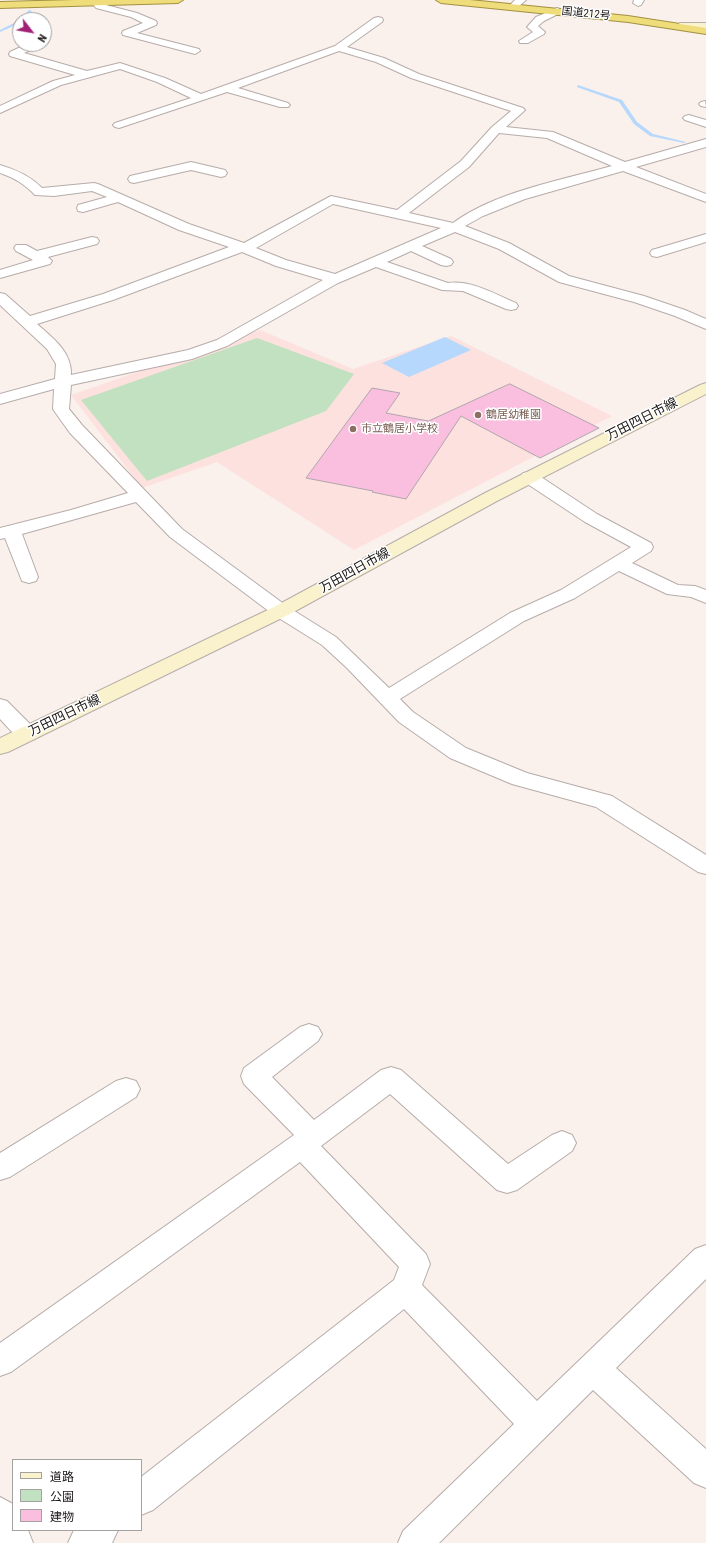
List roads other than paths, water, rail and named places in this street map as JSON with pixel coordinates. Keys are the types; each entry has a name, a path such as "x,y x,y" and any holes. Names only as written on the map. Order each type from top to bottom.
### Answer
{"highway":[{"path":"0,5 178,0"},
{"name":"国道212号","path":"441,0 518,3 557,11 680,26 706,32"}],"main road":[{"path":"680,26 706,26"},
{"name":"万田四日市線","path":"0,747 281,611 529,477 706,388"}],"street":[{"path":"97,3 99,6 134,15 152,23 127,33 196,51"},
{"path":"524,41 540,32 532,27 540,19 557,11"},
{"path":"119,125 228,89 339,48 378,20"},
{"path":"339,48 380,60 414,76 519,110 496,129 465,164 400,214"},
{"path":"18,52 14,54 86,80"},
{"path":"1,109 57,83 70,80 86,80 120,66 161,80 201,98"},
{"path":"419,91 438,84"},
{"path":"228,89 284,105"},
{"path":"689,118 706,124"},
{"path":"496,129 549,135 625,167 706,198"},
{"path":"0,399 62,382 192,354 222,343 335,279 334,280 455,227 466,218 520,196 706,143"},
{"path":"0,169 23,178 39,192 54,192 94,187 123,179 174,171 191,166 221,173"},
{"path":"94,187 184,226 243,247 281,263 335,279"},
{"path":"82,208 119,198"},
{"path":"26,322 59,314 114,295 156,278 243,247 332,200 455,227 504,246 564,279 639,299 680,313 706,325"},
{"path":"656,253 706,238"},
{"path":"36,256 92,241"},
{"path":"410,246 446,262"},
{"path":"0,274 45,262 21,248"},
{"path":"375,262 447,287 466,287 512,306"},
{"path":"0,297 53,346 64,364 61,409 76,429 176,533 281,611 329,641 406,717 458,753 520,779 604,801 706,866"},
{"path":"387,698 517,617 568,594 644,547 591,518 529,477"},
{"path":"29,577 6,532 77,514 140,495"},
{"path":"618,563 674,590 695,592 706,597"},
{"path":"0,706 27,734"},
{"path":"142,1497 405,1289 415,1264 307,1141 254,1076 309,1034"},
{"path":"0,1360 307,1141 391,1078 507,1181 562,1143"},
{"path":"0,1168 126,1089"},
{"path":"415,1543 706,1259"},
{"path":"405,1289 537,1424"},
{"path":"593,1369 706,1471"},
{"path":"0,1514 16,1543"},
{"path":"85,1543 100,1531"}],"water":[{"path":"445,337 471,350 409,377 382,363"}],"waterway":[{"path":"0,31 17,23 30,11"},
{"path":"578,86 621,101 635,123 652,135 684,142"}],"place":[{"name":"鶴居幼稚園","path":"478,415"},
{"name":"市立鶴居小学校","path":"353,429"}]}
